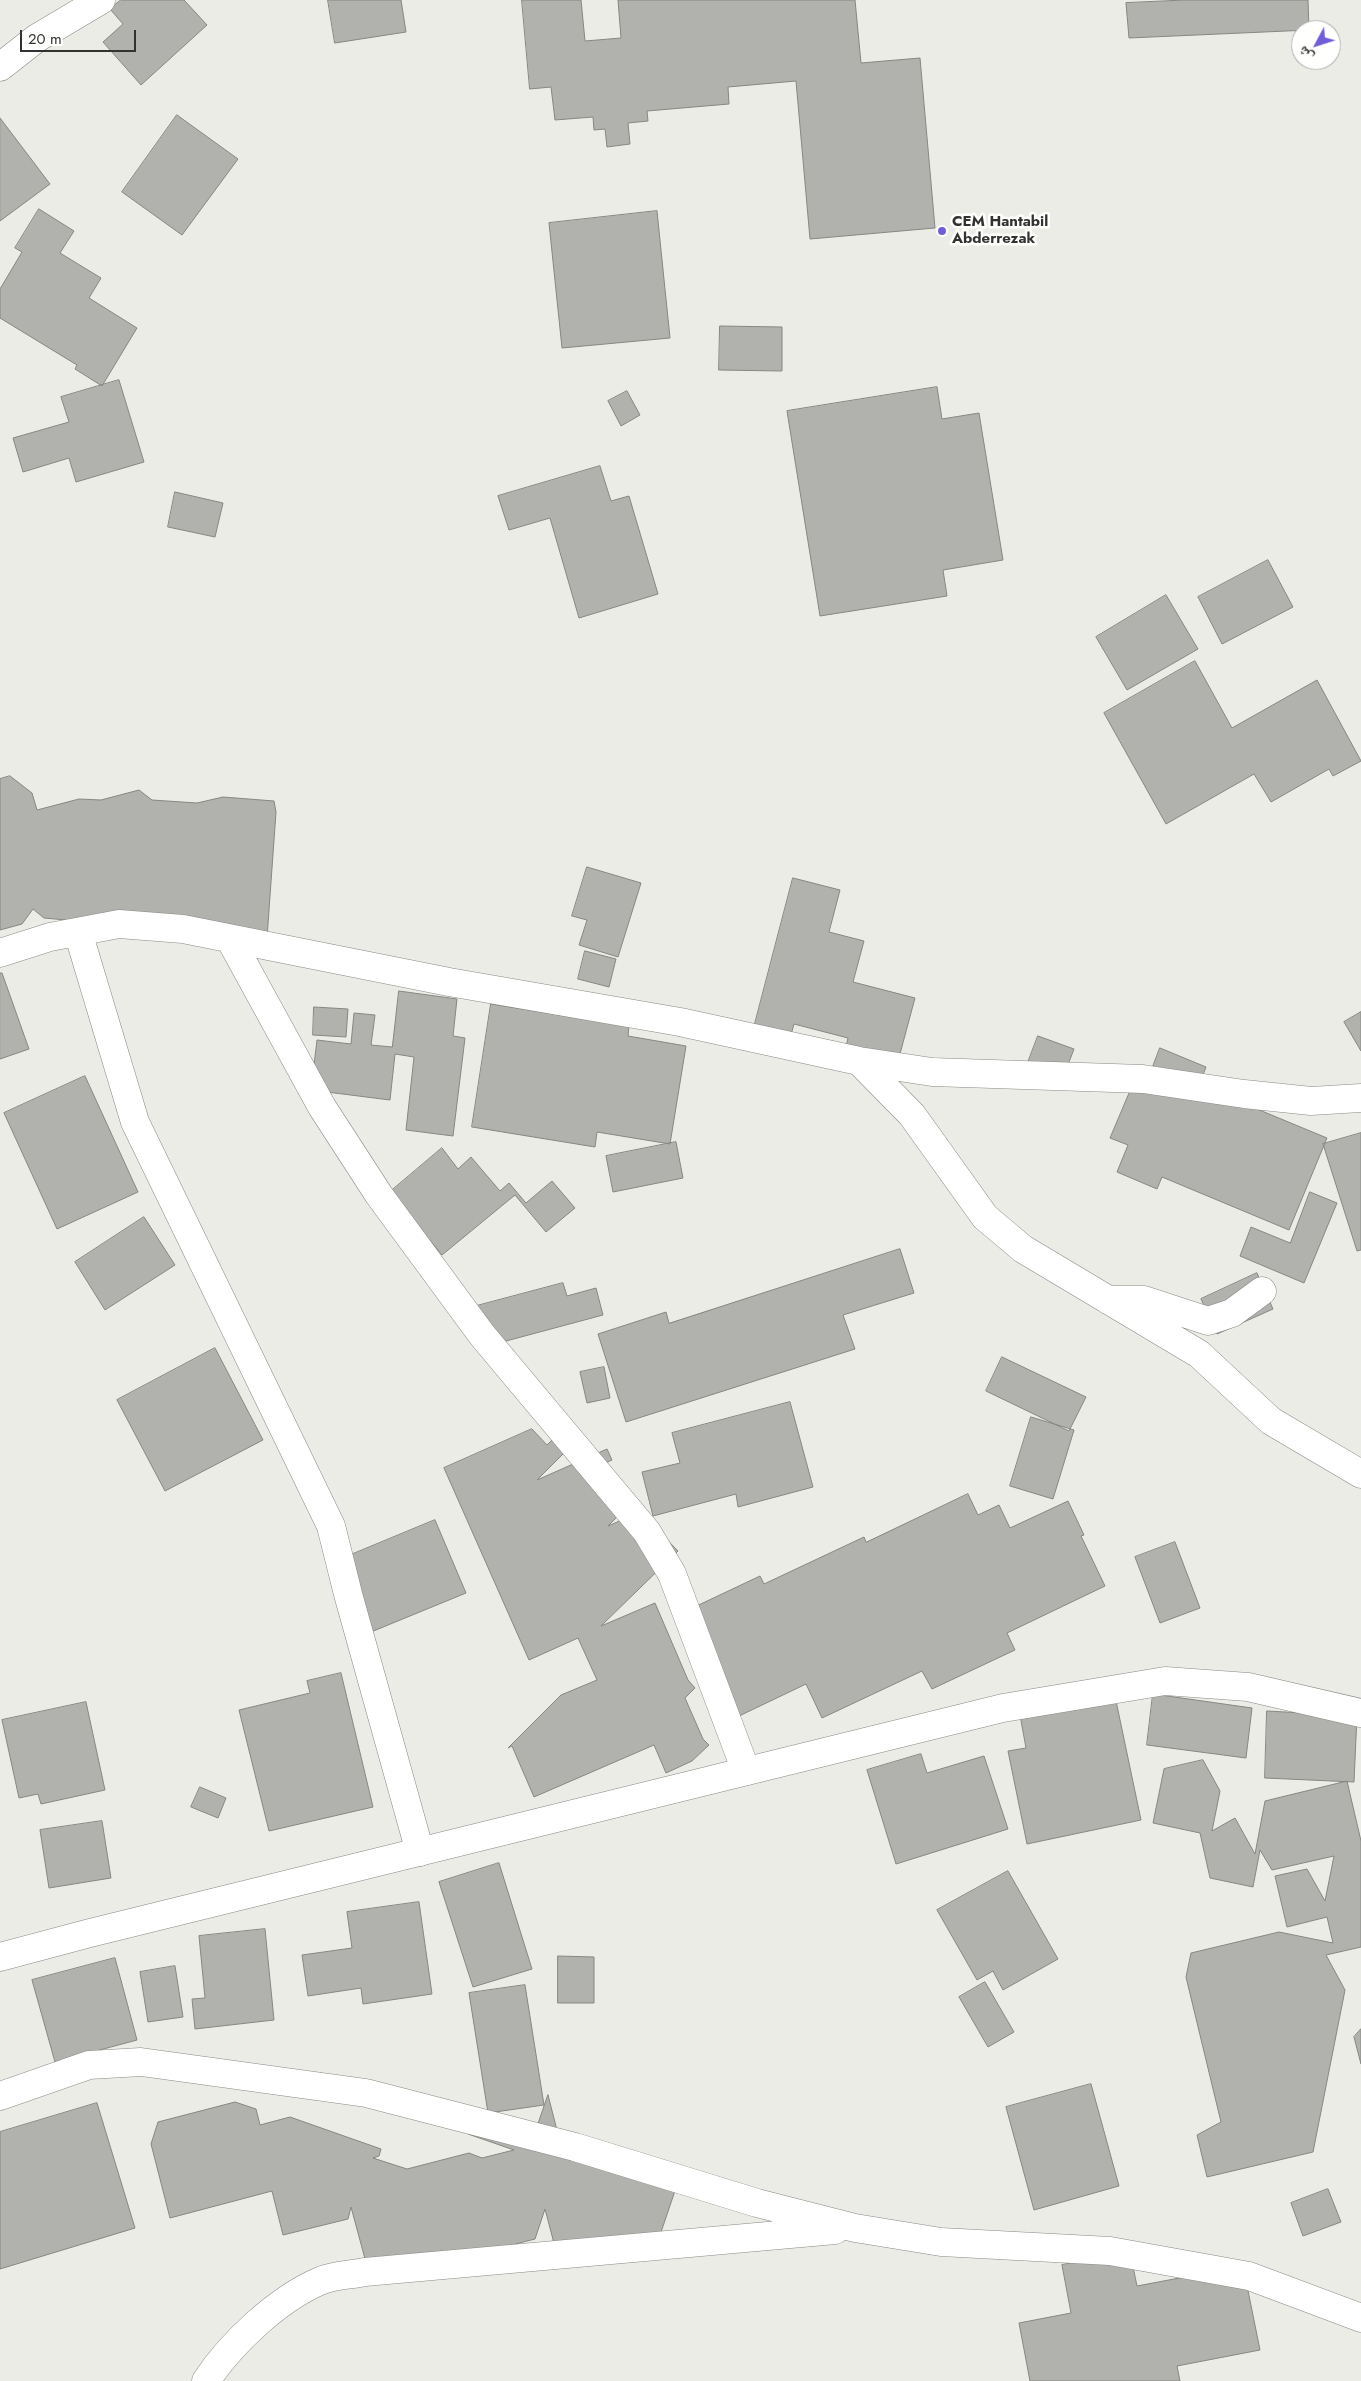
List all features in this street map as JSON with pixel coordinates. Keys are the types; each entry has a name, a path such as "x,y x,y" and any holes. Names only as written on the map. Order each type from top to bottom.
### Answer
{"street":[{"path":"0,66 37,38 101,0"},
{"path":"0,953 50,937 119,924 183,929 450,982 680,1022 859,1061 932,1072 1143,1079 1244,1094 1311,1101 1361,1098"},
{"path":"78,932 135,1122 331,1526 348,1594 420,1852"},
{"path":"230,939 322,1107 379,1194 482,1335 647,1532 672,1574 746,1771"},
{"path":"859,1061 912,1115 985,1217 1022,1249 1199,1354 1271,1421 1361,1474"},
{"path":"1108,1300 1144,1300 1208,1321 1232,1313 1262,1292"},
{"path":"0,1957 90,1933 1003,1708 1165,1681 1248,1687 1361,1713"},
{"path":"0,2096 90,2065 141,2062 366,2093 575,2147 757,2203 855,2228 941,2242 1110,2251 1249,2276 1361,2318"},
{"path":"206,2381 240,2338 282,2303 321,2280 365,2272 855,2228"}],"building":[{"path":"121,0 184,0 207,25 141,85 103,42 123,24 110,9"},
{"path":"328,0 401,0 406,32 335,43"},
{"path":"522,0 581,0 585,41 621,38 618,0 855,0 861,63 920,58 935,228 810,239 796,81 728,87 729,104 647,111 648,121 628,123 630,144 607,147 605,129 594,130 593,117 555,120 551,87 530,89"},
{"path":"1185,0 1308,0 1309,20 1291,20 1291,31 1129,38 1126,3"},
{"path":"177,115 238,159 182,235 122,192"},
{"path":"0,118 50,184 0,221"},
{"path":"39,209 74,231 60,253 101,278 89,298 137,328 102,386 75,369 77,365 0,318 0,289 22,252 15,248"},
{"path":"657,211 670,338 562,348 549,223"},
{"path":"720,326 782,327 782,371 719,370"},
{"path":"119,380 144,462 76,482 69,458 23,472 13,438 69,422 61,397"},
{"path":"937,387 942,419 979,413 1003,560 943,570 947,596 820,616 787,411"},
{"path":"627,391 640,415 621,426 608,401"},
{"path":"600,466 611,501 629,496 658,594 579,618 550,518 509,530 498,496"},
{"path":"175,492 223,503 215,537 168,527"},
{"path":"1268,560 1293,607 1222,644 1198,597"},
{"path":"1166,595 1198,649 1127,690 1096,637"},
{"path":"1195,661 1232,728 1317,680 1361,761 1333,776 1329,769 1271,802 1254,774 1166,824 1104,713"},
{"path":"10,776 32,793 37,810 79,799 101,800 139,790 152,800 197,803 223,797 274,801 276,812 267,938 44,918 33,909 22,924 0,930 0,779"},
{"path":"587,867 641,883 618,957 579,945 587,920 572,916"},
{"path":"793,878 840,890 829,932 864,941 853,982 915,998 897,1065 845,1051 848,1038 794,1024 787,1049 751,1039"},
{"path":"585,951 616,959 609,987 578,979"},
{"path":"0,973 2,973 29,1049 0,1059"},
{"path":"399,991 457,999 453,1036 465,1038 453,1136 406,1130 414,1057 395,1054 390,1100 311,1090 317,1040 351,1044 354,1013 375,1015 371,1045 392,1047"},
{"path":"491,1004 629,1026 628,1036 686,1046 670,1144 597,1132 595,1147 472,1127"},
{"path":"314,1007 348,1009 346,1037 313,1035"},
{"path":"1361,1012 1361,1051 1344,1022"},
{"path":"1038,1036 1074,1049 1063,1078 1027,1065"},
{"path":"1160,1048 1206,1067 1199,1085 1327,1138 1289,1230 1162,1177 1157,1189 1117,1172 1128,1145 1110,1138 1132,1086 1143,1091"},
{"path":"85,1076 138,1192 57,1229 4,1113"},
{"path":"1361,1133 1361,1250 1357,1251 1323,1144"},
{"path":"676,1142 683,1178 613,1192 606,1156"},
{"path":"442,1148 458,1169 471,1157 500,1191 509,1183 526,1203 552,1181 575,1208 546,1232 515,1195 442,1255 390,1192"},
{"path":"1310,1192 1337,1203 1304,1283 1240,1256 1251,1227 1290,1243"},
{"path":"144,1217 175,1265 105,1310 75,1262"},
{"path":"900,1249 914,1293 843,1315 855,1349 626,1422 598,1334 666,1312 669,1323"},
{"path":"1257,1273 1273,1309 1217,1334 1201,1299"},
{"path":"563,1283 567,1296 596,1288 603,1315 480,1348 469,1308"},
{"path":"215,1348 263,1440 165,1491 117,1400"},
{"path":"1002,1357 1086,1397 1069,1431 986,1391"},
{"path":"604,1367 610,1398 587,1403 580,1372"},
{"path":"790,1402 813,1487 738,1507 736,1494 653,1516 642,1472 680,1463 672,1433"},
{"path":"1031,1417 1074,1430 1053,1499 1010,1486"},
{"path":"532,1429 547,1445 559,1433 571,1446 537,1480 607,1449 612,1460 595,1468 630,1504 608,1526 640,1512 678,1551 601,1626 655,1603 688,1680 695,1688 685,1698 703,1739 709,1745 692,1761 666,1773 654,1745 534,1797 512,1746 508,1748 561,1695 597,1680 578,1638 529,1660 444,1468"},
{"path":"968,1494 978,1515 999,1505 1010,1528 1068,1501 1084,1535 1081,1536 1105,1586 1007,1633 1015,1650 932,1689 922,1671 822,1718 806,1684 737,1717 686,1611 760,1576 764,1584 864,1537 866,1542"},
{"path":"435,1520 466,1593 371,1632 341,1559"},
{"path":"1175,1542 1200,1608 1160,1623 1135,1557"},
{"path":"341,1673 373,1807 269,1831 239,1710 310,1693 307,1681"},
{"path":"1153,1694 1252,1708 1246,1758 1147,1745"},
{"path":"1115,1696 1141,1820 1027,1844 1008,1751 1026,1748 1020,1715"},
{"path":"86,1702 105,1790 41,1804 38,1794 19,1798 2,1720"},
{"path":"1267,1711 1357,1716 1354,1782 1265,1778"},
{"path":"921,1754 927,1773 984,1756 1008,1829 896,1864 867,1770"},
{"path":"1203,1760 1220,1791 1212,1831 1235,1818 1255,1854 1265,1801 1347,1781 1361,1841 1361,1947 1326,1955 1345,1990 1313,2152 1207,2177 1197,2135 1221,2122 1186,1977 1191,1953 1279,1932 1333,1943 1327,1917 1287,1927 1275,1876 1307,1869 1325,1901 1334,1856 1272,1870 1260,1850 1253,1887 1210,1878 1200,1833 1153,1823 1164,1769"},
{"path":"200,1787 226,1798 218,1818 191,1807"},
{"path":"102,1821 111,1878 49,1888 40,1830"},
{"path":"499,1863 532,1969 473,1987 439,1882"},
{"path":"1008,1871 1058,1959 1003,1990 993,1971 977,1980 937,1910"},
{"path":"419,1902 432,1994 363,2004 361,1988 308,1996 302,1955 352,1948 347,1912"},
{"path":"265,1929 274,2020 195,2029 192,1999 205,1998 199,1936"},
{"path":"558,1956 594,1957 594,2003 558,2003"},
{"path":"115,1958 137,2040 55,2062 32,1980"},
{"path":"175,1966 183,2017 148,2022 140,1972"},
{"path":"985,1982 1014,2032 988,2047 959,1997"},
{"path":"525,1985 544,2105 488,2113 469,1993"},
{"path":"1361,2029 1361,2064 1354,2037"},
{"path":"1091,2084 1119,2186 1034,2210 1006,2107"},
{"path":"548,2095 559,2138 679,2179 658,2241 560,2266 545,2209 535,2239 371,2281 351,2207 348,2219 283,2235 272,2191 170,2218 151,2144 158,2122 235,2102 256,2109 260,2125 290,2117 381,2149 379,2156 373,2158 407,2169 469,2153 482,2158 514,2150 468,2134 474,2116 533,2137"},
{"path":"97,2103 135,2228 0,2269 0,2132"},
{"path":"1328,2189 1341,2222 1303,2236 1291,2203"},
{"path":"1130,2252 1137,2286 1243,2266 1260,2350 1177,2366 1180,2381 1030,2381 1019,2323 1071,2313 1062,2265"}],"place":[{"name":"CEM Hantabil Abderrezak","path":"942,231"}]}
